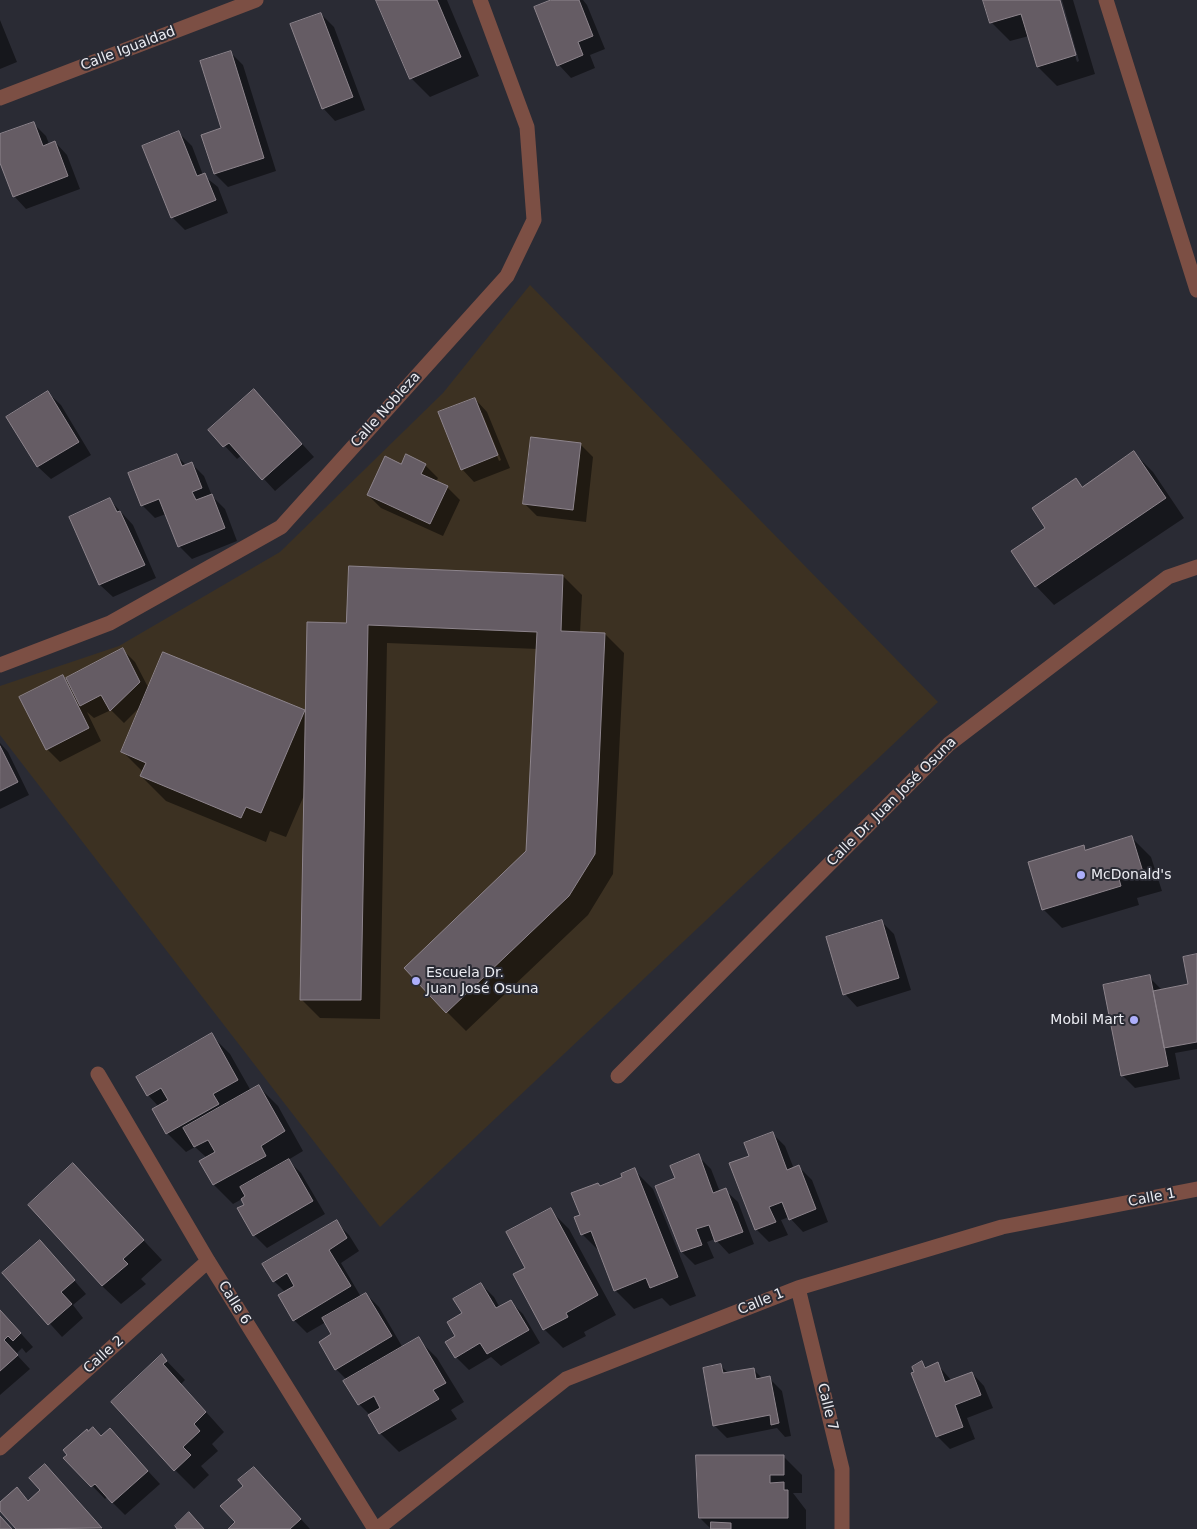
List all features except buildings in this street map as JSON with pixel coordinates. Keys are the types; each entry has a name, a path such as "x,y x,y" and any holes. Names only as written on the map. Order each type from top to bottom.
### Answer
{"street":[{"name":"Calle Igualdad","path":"0,98 256,0"},
{"name":"Calle Nobleza","path":"0,665 110,622 281,527 507,276 534,220 527,127 480,0"},
{"path":"1106,0 1197,290"},
{"name":"Calle Dr. Juan José Osuna","path":"618,1076 949,744 1168,577 1197,567"},
{"name":"Calle 6","path":"98,1074 208,1261 376,1529"},
{"name":"Calle 1","path":"376,1529 566,1380 798,1288 1002,1227 1197,1189"},
{"name":"Calle 2","path":"0,1448 208,1261"},
{"name":"Calle 7","path":"798,1288 842,1469 842,1529"}],"shaded area":[{"name":"Escuela Dr. Juan José Osuna","path":"530,285 938,702 380,1227 0,735 0,686 119,646 280,552 443,393"}],"place":[{"name":"McDonald's","path":"1081,875"},
{"name":"Escuela Dr. Juan José Osuna","path":"416,981"},
{"name":"Mobil Mart","path":"1134,1020"}]}
